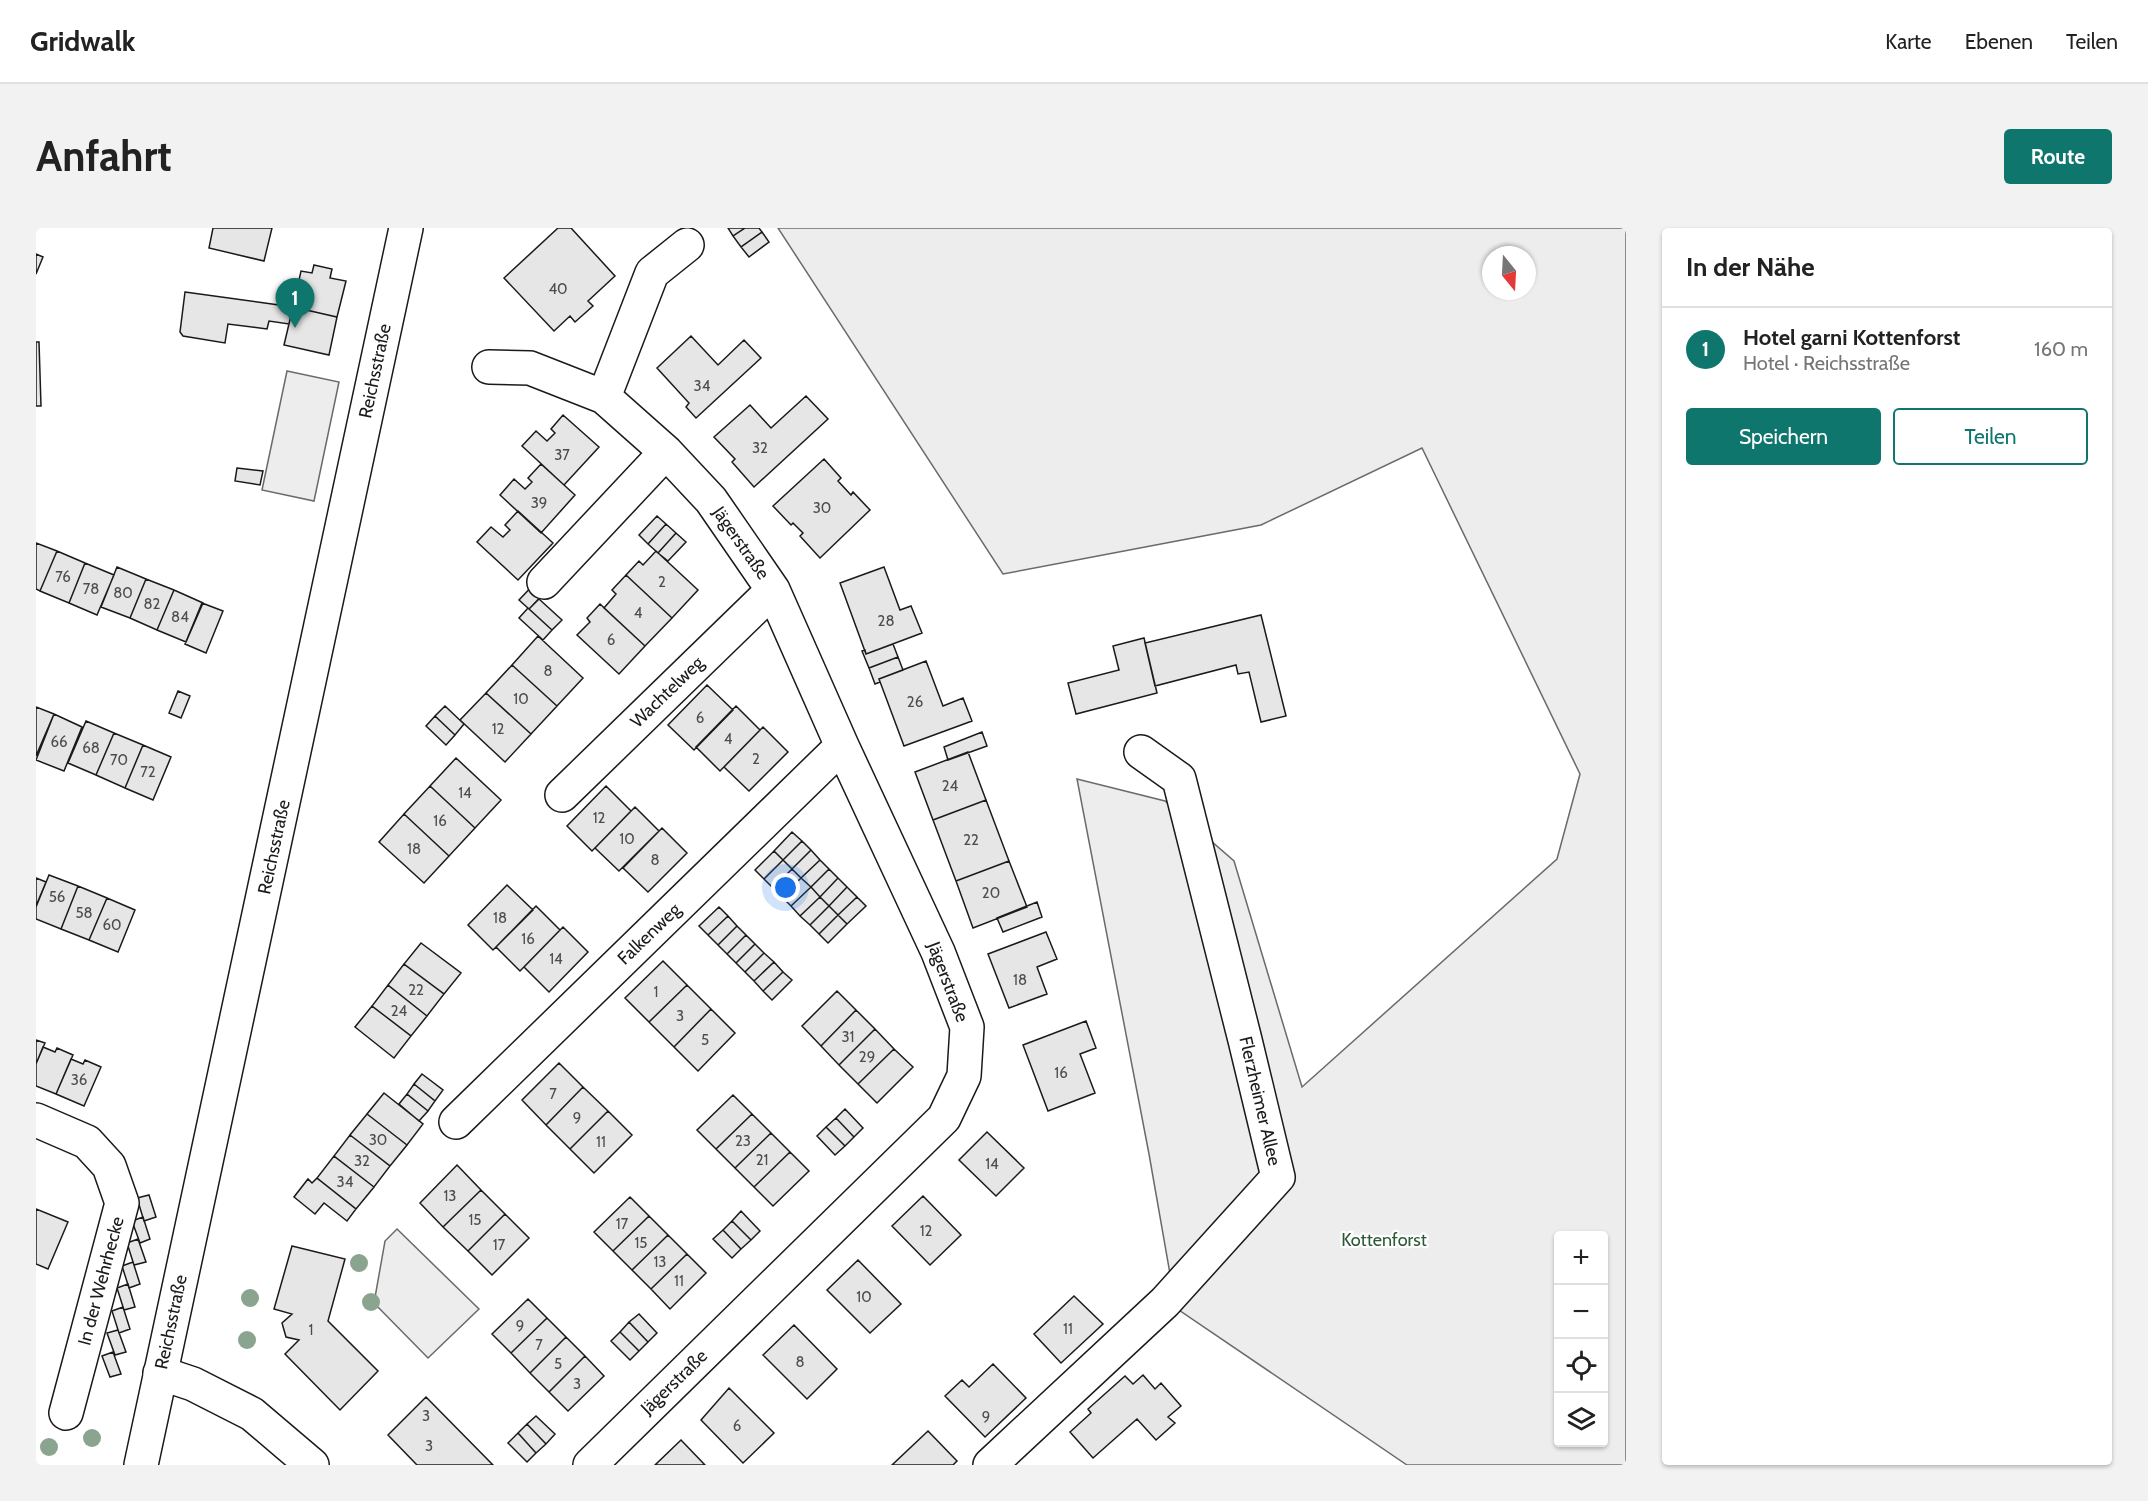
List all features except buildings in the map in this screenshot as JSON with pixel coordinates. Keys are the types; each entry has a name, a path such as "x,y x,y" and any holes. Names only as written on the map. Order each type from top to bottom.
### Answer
{"street":[{"name":"Reichsstraße","path":"141,1465 406,228"},
{"path":"604,397 652,273 687,245"},
{"name":"Jägerstraße","path":"489,367 530,368 604,397 666,452 711,500 773,590 842,746 938,952 967,1027 964,1076 944,1119 590,1465"},
{"path":"544,582 666,452"},
{"name":"Wachtelweg","path":"562,795 773,590"},
{"name":"Falkenweg","path":"456,1122 842,746"},
{"name":"Flerzheimer Allee","path":"990,1465 1165,1302 1278,1177 1179,779 1141,752"},
{"name":"In der Wehrhecke","path":"36,1120 87,1142 109,1166 122,1203 66,1413"},
{"path":"160,1373 193,1384 252,1414 312,1465"}],"shaded area":[{"name":"Kottenforst","path":"778,228 1626,228 1626,1465 1407,1465 1176,1308 1077,779 1165,801 1234,861 1302,1087 1557,859 1580,774 1422,448 1261,525 1003,574"},
{"path":"287,371 339,382 314,501 262,490"},
{"path":"397,1229 479,1309 428,1358 374,1303 385,1241"}],"place":[{"name":"Hotel garni Kottenforst","path":"295,328"}]}
